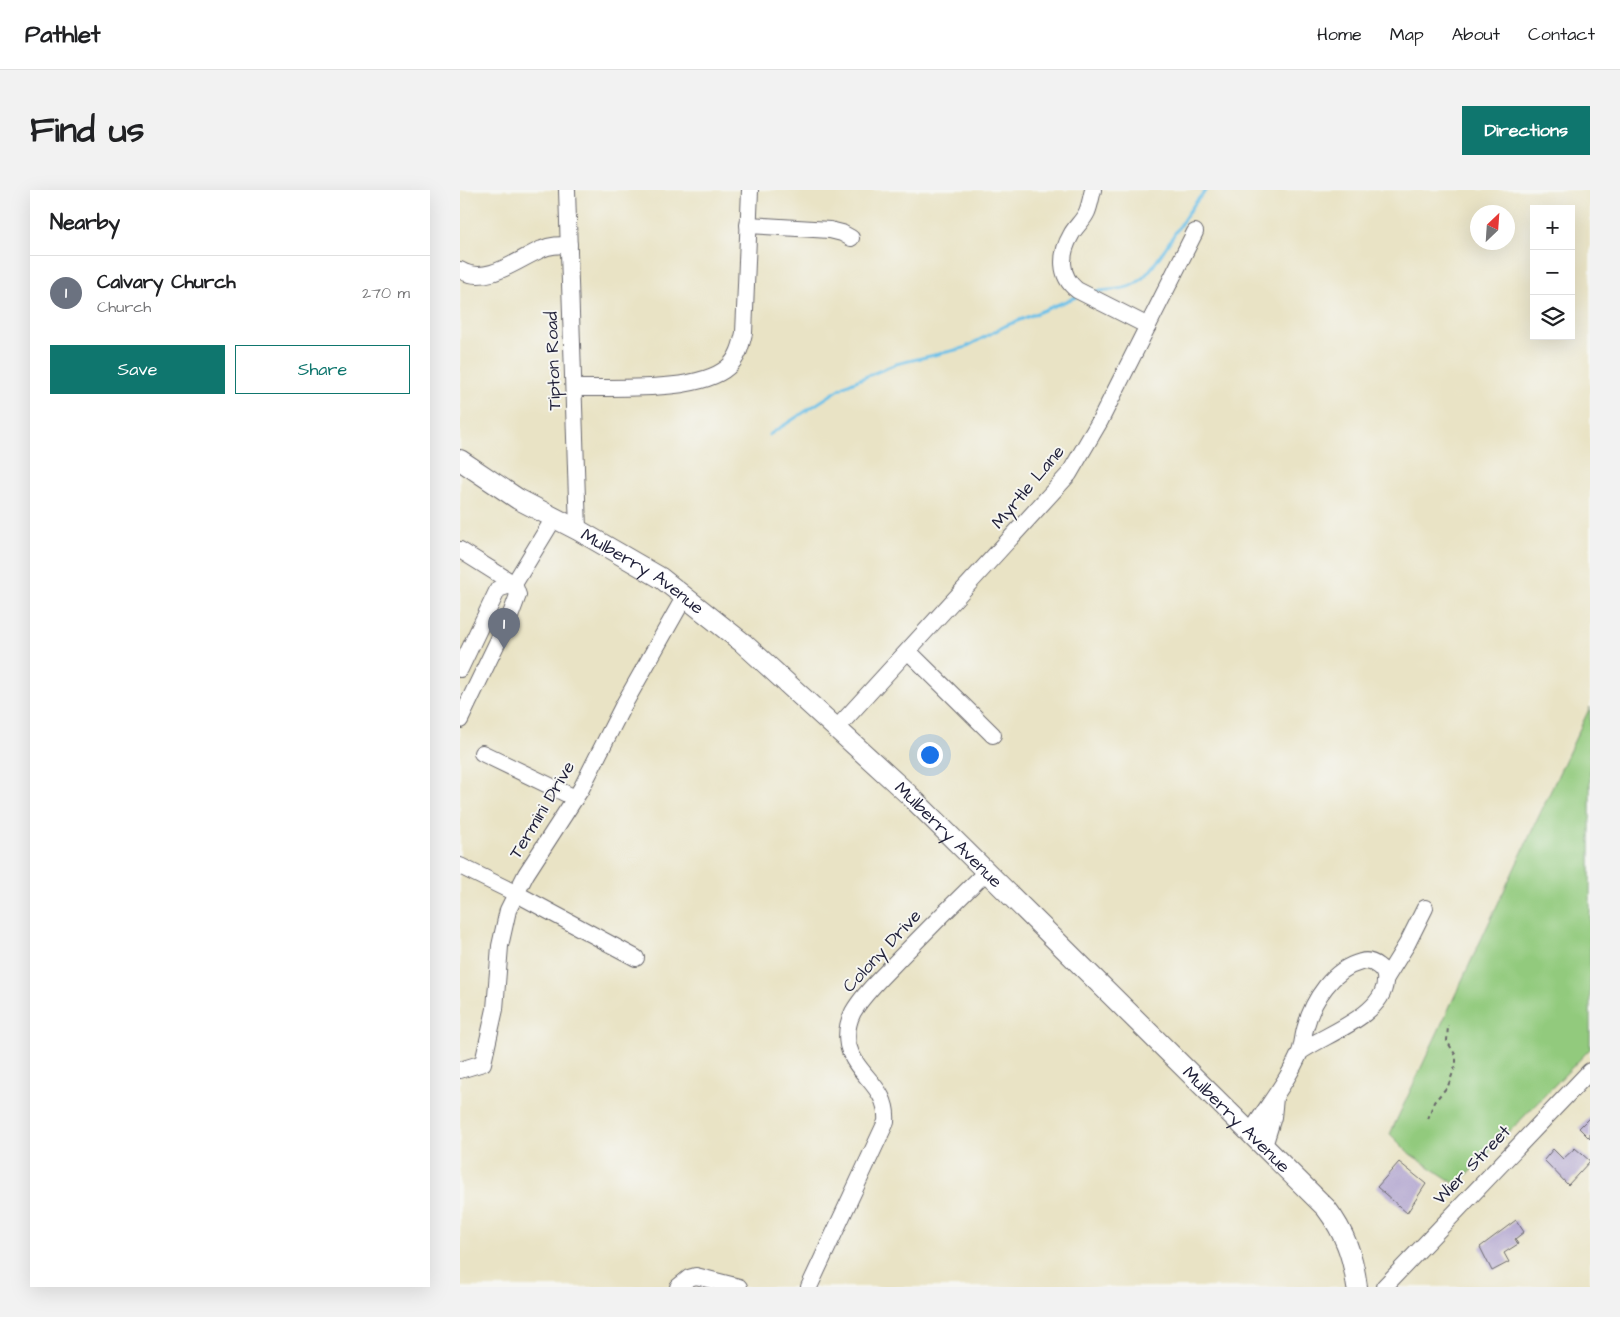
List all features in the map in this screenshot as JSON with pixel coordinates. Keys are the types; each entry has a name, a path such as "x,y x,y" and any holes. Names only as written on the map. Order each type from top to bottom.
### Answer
{"main road":[{"name":"Mulberry Avenue","path":"461,463 511,495 578,530 661,578 744,643 837,728 987,871 1334,1218 1351,1252 1357,1287"}],"street":[{"name":"Tipton Road","path":"567,190 575,388 578,530"},
{"path":"575,388 681,385 709,378 729,366 737,356 744,333 750,190"},
{"path":"1094,190 1086,214 1070,236 1062,259 1065,275 1073,287 1148,326"},
{"path":"748,225 830,230 851,238"},
{"name":"Myrtle Lane","path":"837,728 1069,474 1100,421 1195,232"},
{"path":"460,270 476,277 544,248 569,245"},
{"path":"460,669 498,589 514,584 554,518"},
{"path":"460,550 514,584 518,595 511,614 460,720"},
{"name":"Termini Drive","path":"460,1070 483,1063 496,1002 503,925 508,910 526,874 575,798 623,706 685,596"},
{"path":"908,651 992,735"},
{"path":"482,753 575,798"},
{"path":"460,866 517,894 636,958"},
{"name":"Colony Drive","path":"809,1287 860,1182 886,1122 887,1113 883,1096 857,1064 851,1053 847,1034 851,1017 877,982 987,871"},
{"path":"1300,1052 1368,1011 1381,996 1386,978 1407,944 1425,908"},
{"path":"1257,1139 1273,1117 1275,1098 1300,1052 1312,1009 1331,981 1347,968 1365,961 1378,965 1386,978"},
{"name":"Wier Street","path":"1384,1287 1590,1071"},
{"path":"678,1287 689,1278 696,1276 738,1287"}],"path":[{"path":"1428,1119 1434,1102 1448,1086 1456,1064 1456,1056 1447,1041 1448,1025"}],"green space":[{"path":"1590,707 1590,1049 1457,1185 1410,1154 1390,1134"}],"building":[{"path":"1590,1117 1590,1139 1579,1128"},
{"path":"1575,1148 1590,1161 1568,1185 1544,1160 1553,1149 1563,1159"},
{"path":"1399,1162 1426,1184 1407,1213 1377,1187"},
{"path":"1516,1220 1524,1232 1515,1239 1518,1244 1504,1253 1509,1262 1492,1271 1480,1247"}],"waterway":[{"path":"1094,292 1124,288 1142,279 1160,256 1189,211 1207,190"},
{"path":"769,435 846,385 896,364 964,348 1005,326 1076,297"}],"place":[{"name":"Calvary Church","path":"504,649"}]}
